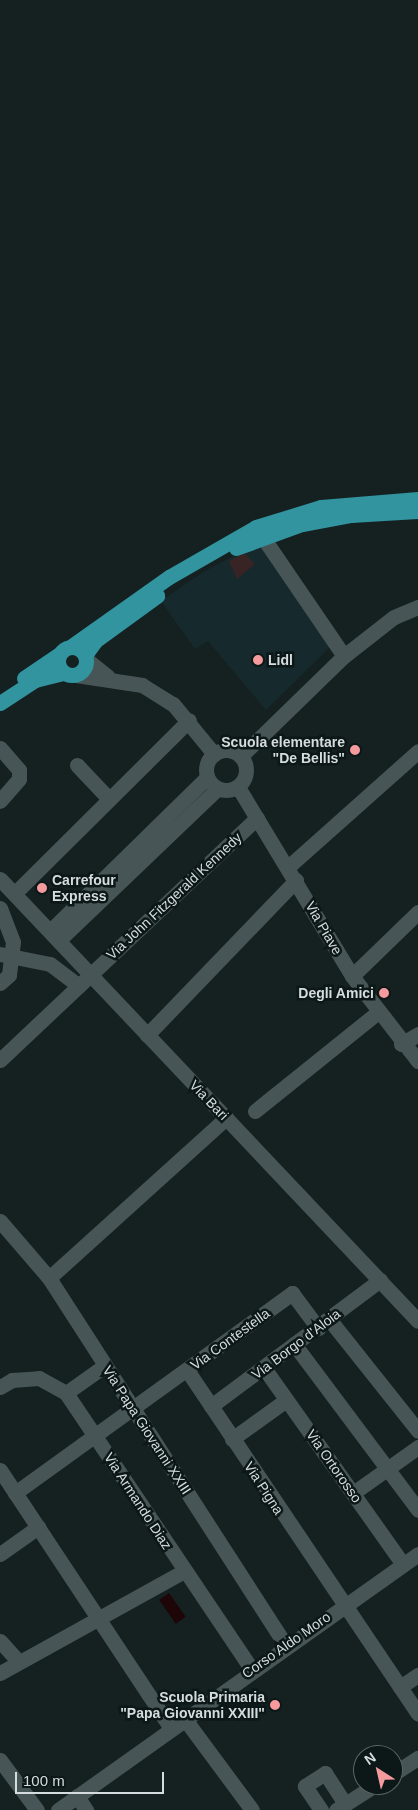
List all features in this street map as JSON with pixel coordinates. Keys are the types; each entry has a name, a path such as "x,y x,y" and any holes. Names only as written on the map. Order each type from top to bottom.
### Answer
{"main road":[{"path":"0,693 64,651 160,582 256,527 321,507 418,500"},
{"path":"0,703 35,680 69,674 85,657 95,640 149,602 262,536 351,515 418,511"},
{"path":"64,651 85,657"},
{"path":"64,651 69,674"}],"street":[{"path":"262,536 344,656"},
{"path":"241,756 344,656 394,618 418,607"},
{"path":"85,657 108,678"},
{"path":"69,674 108,678 142,685 173,704 189,720 214,754"},
{"path":"5,886 109,799 189,720"},
{"path":"0,748 19,770 19,779 0,802"},
{"path":"56,935 217,789 238,788 247,772 241,756 225,750 214,754 207,764 207,777 217,789"},
{"path":"147,1035 292,874 418,751"},
{"path":"77,765 109,799"},
{"path":"56,935 207,777"},
{"name":"Via Piave","path":"238,788 292,874 352,976 401,1044 418,1061"},
{"name":"Via John Fitzgerald Kennedy","path":"0,1060 257,818"},
{"name":"Via Bari","path":"5,886 56,935 147,1035 380,1280 416,1312"},
{"path":"0,908 13,942 4,958 9,975 0,983"},
{"path":"352,976 418,912"},
{"path":"4,958 50,964 79,986"},
{"path":"255,1111 378,1012"},
{"path":"401,1044 418,1034"},
{"path":"49,1278 226,1118"},
{"name":"Via Papa Giovanni XXIII","path":"0,1221 5,1238 49,1278 286,1646"},
{"name":"Via Borgo d'Aloia","path":"211,1406 380,1280"},
{"name":"Via Contestella","path":"15,1493 292,1293 323,1324"},
{"path":"323,1324 418,1431"},
{"path":"294,1344 418,1510"},
{"path":"66,1393 104,1366"},
{"name":"Via Ortorosso","path":"264,1368 403,1564"},
{"name":"Via Pigna","path":"187,1370 342,1605 418,1714"},
{"name":"Via Armando Diaz","path":"0,1388 12,1380 39,1378 66,1393 252,1670"},
{"path":"232,1439 286,1400"},
{"path":"353,1492 418,1447"},
{"path":"0,1470 170,1728"},
{"path":"0,1554 38,1527"},
{"name":"Corso Aldo Moro","path":"58,1810 342,1605 418,1554"},
{"path":"0,1673 184,1570"},
{"path":"0,1641 19,1662"},
{"path":"400,1687 418,1674"},
{"path":"184,1718 252,1810"},
{"path":"403,1768 418,1758"},
{"path":"0,1760 37,1810"},
{"path":"321,1810 305,1786 325,1773 341,1807 360,1795"},
{"path":"77,1796 86,1810"}],"shaded area":[{"path":"261,542 333,644 266,710 208,641 195,649 161,601 205,571"},
{"path":"244,553 255,564 237,579 229,561"},
{"path":"169,1593 186,1617 176,1624 159,1600"}],"place":[{"name":"Lidl","path":"258,660"},
{"name":"Scuola elementare \"De Bellis\"","path":"355,750"},
{"name":"Carrefour Express","path":"42,888"},
{"name":"Degli Amici","path":"384,993"},
{"name":"Scuola Primaria \"Papa Giovanni XXIII\"","path":"275,1705"}]}
